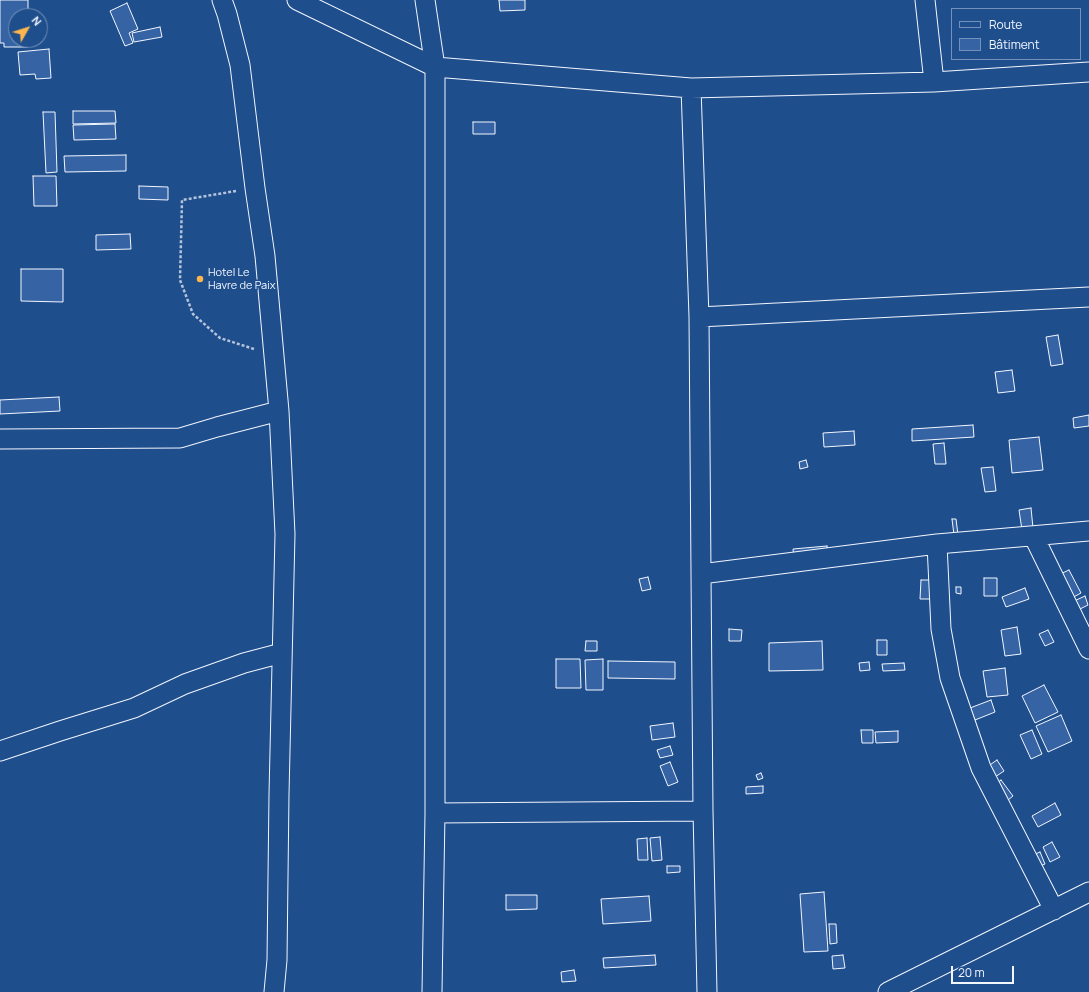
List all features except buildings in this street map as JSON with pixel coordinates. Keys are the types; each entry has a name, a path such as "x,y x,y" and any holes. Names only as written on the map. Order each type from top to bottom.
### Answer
{"street":[{"path":"222,0 240,65 265,256 279,411 285,534 277,960 274,992"},
{"path":"297,0 434,66 691,88 934,82 1089,72"},
{"path":"425,0 434,66 435,813 432,992"},
{"path":"925,0 934,82"},
{"path":"691,88 699,317 703,811 707,992"},
{"path":"699,317 1089,297"},
{"path":"0,439 180,438 217,426 279,411"},
{"path":"701,574 937,544 1034,537 1089,531"},
{"path":"1034,537 1089,649"},
{"path":"937,544 941,629 950,678 980,768 1054,910"},
{"path":"0,752 60,731 134,708 185,684 244,663 282,653"},
{"path":"435,813 703,811"},
{"path":"888,992 1089,892"}],"path":[{"path":"255,188 182,200 180,280 193,314 220,338 274,356"}],"place":[{"name":"Hotel Le Havre de Paix","path":"200,279"}]}
